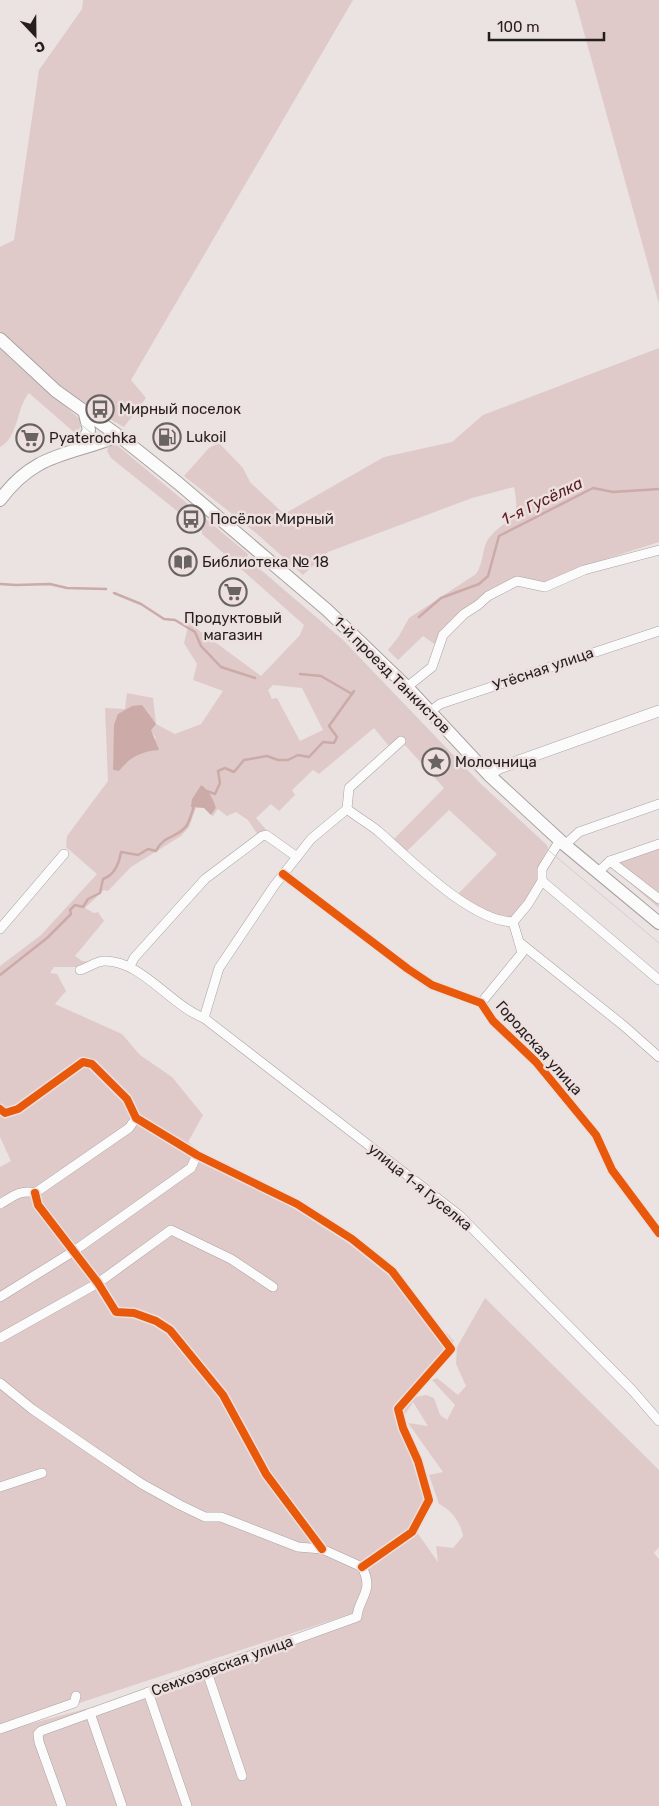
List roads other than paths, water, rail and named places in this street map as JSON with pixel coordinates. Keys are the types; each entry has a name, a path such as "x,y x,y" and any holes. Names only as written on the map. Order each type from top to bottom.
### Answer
{"main road":[{"name":"1-й проезд Танкистов","path":"0,339 56,391 85,414 118,436 299,585 363,643 489,775 563,843 659,923"},
{"path":"80,447 89,430 85,414"},
{"path":"0,500 11,485 30,470 53,456 118,436"}],"street":[{"path":"407,687 432,667 443,634 464,614 488,596 517,581 545,587 584,570 659,550"},
{"name":"Утёсная улица","path":"430,712 440,704 659,631"},
{"path":"489,775 499,768 659,711"},
{"path":"204,1018 219,968 283,874 311,840 347,809 349,788 401,741"},
{"path":"513,922 528,904 542,881 542,869 563,843 579,832 659,804"},
{"path":"347,809 375,829 455,897 482,914 505,922 513,922"},
{"path":"130,966 134,958 206,879 262,836 266,835 297,857"},
{"path":"598,872 610,861 659,844"},
{"path":"0,929 64,854"},
{"path":"610,861 659,899"},
{"name":"Городская улица","path":"283,874 416,975 432,985 481,1004 493,1021 536,1062 596,1135 612,1170 659,1233"},
{"path":"542,881 659,980"},
{"path":"481,1004 522,952 513,922"},
{"path":"519,942 624,1026 659,1057"},
{"name":"улица 1-я Гуселка","path":"80,970 105,961 130,966 190,1012 204,1018 459,1215 632,1390 659,1421"},
{"path":"0,1109 5,1113 18,1109 83,1062 92,1064 127,1099 136,1118 197,1155 297,1204 352,1239 392,1271 451,1349 398,1409 403,1428 418,1462 429,1500 412,1532 362,1567 322,1550 298,1547 220,1518 205,1517 180,1505 142,1484 101,1457 32,1409 0,1383"},
{"path":"0,1204 19,1193 27,1191 35,1193 130,1128 136,1118"},
{"path":"0,1296 74,1251 191,1168 197,1155"},
{"path":"35,1193 38,1205 98,1283 116,1312 134,1313 156,1321 170,1330 186,1348 223,1395 266,1474 322,1550"},
{"path":"0,1338 98,1283 171,1230 231,1259 273,1287"},
{"path":"0,1487 42,1473"},
{"name":"Семхозовская улица","path":"62,1806 38,1734 41,1731 358,1617 366,1596 366,1575 362,1567"},
{"path":"207,1672 242,1776"},
{"path":"148,1692 187,1806"},
{"path":"0,1729 64,1709 74,1704 76,1696"},
{"path":"90,1713 122,1806"}],"waterway":[{"name":"1-я Гусёлка","path":"419,617 441,598 479,584 488,576 499,536 593,488 613,492 659,489"},
{"path":"0,584 50,584 67,588 106,589"},
{"path":"114,593 141,604 164,619 175,620 195,632 201,646 221,667 255,678"},
{"path":"300,674 321,676 352,694"},
{"name":"1-я Гусёлка","path":"204,790 215,794 220,783 218,771 225,768 234,772 244,760 267,756 278,760 288,760 298,755 309,757 323,742 334,743 337,737 329,726 354,691"},
{"name":"1-я Гусёлка","path":"0,975 47,938 71,914 70,910 75,905 83,907 88,899 100,893 103,879 111,875 116,869 121,852 138,855 148,849 156,851 163,842 184,829 194,806"}],"tram line":[{"path":"0,352 54,403 125,460 338,639 461,769 523,829 659,943"}],"place":[{"name":"Мирный поселок","path":"100,409"},
{"name":"Lukoil","path":"167,437"},
{"name":"Pyaterochka","path":"30,438"},
{"name":"Посёлок Мирный","path":"191,519"},
{"name":"Библиотека № 18","path":"183,562"},
{"name":"Продуктовый магазин","path":"233,592"},
{"name":"Молочница","path":"436,762"}]}
